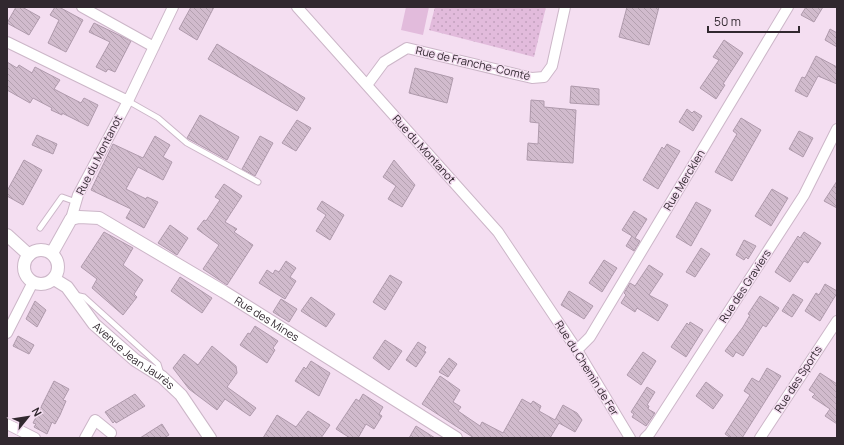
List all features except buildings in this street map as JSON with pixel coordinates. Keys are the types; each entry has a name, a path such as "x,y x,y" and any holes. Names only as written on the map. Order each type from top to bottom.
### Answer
{"street":[{"path":"82,7 154,47"},
{"name":"Rue du Montanot","path":"72,219 78,195 128,101 173,7"},
{"name":"Rue du Montanot","path":"297,7 498,232 543,298"},
{"name":"Rue de Franche-Comté","path":"367,85 384,62 406,48 532,78 544,77 552,66 565,7"},
{"name":"Rue Mercklen","path":"577,350 590,337 788,7"},
{"path":"7,42 128,101"},
{"name":"Rue des Graviers","path":"645,438 650,433 804,195 837,129"},
{"name":"Rue des Mines","path":"72,219 79,217 99,218 120,229 230,296 456,438"},
{"path":"52,253 72,219"},
{"path":"7,235 29,255"},
{"path":"40,250 52,253 58,266 54,279 44,284 33,282 26,274 25,269 25,264 29,255 40,250"},
{"name":"Avenue Jean Jaurès","path":"54,279 67,286 94,324 135,360 162,377 181,395 210,438"},
{"path":"7,333 33,282"},
{"name":"Rue du Chemin de Fer","path":"543,298 577,350 630,438"},
{"name":"Rue des Sports","path":"760,438 837,321"},
{"path":"85,438 95,420 111,433"},
{"path":"7,424 35,438"}],"lane":[{"path":"128,101 158,118 187,143 258,182"},
{"path":"40,228 62,197 76,202"}],"shaded area":[{"path":"406,7 429,7 423,35 401,30"},
{"path":"435,7 546,7 534,57 429,30"}]}
